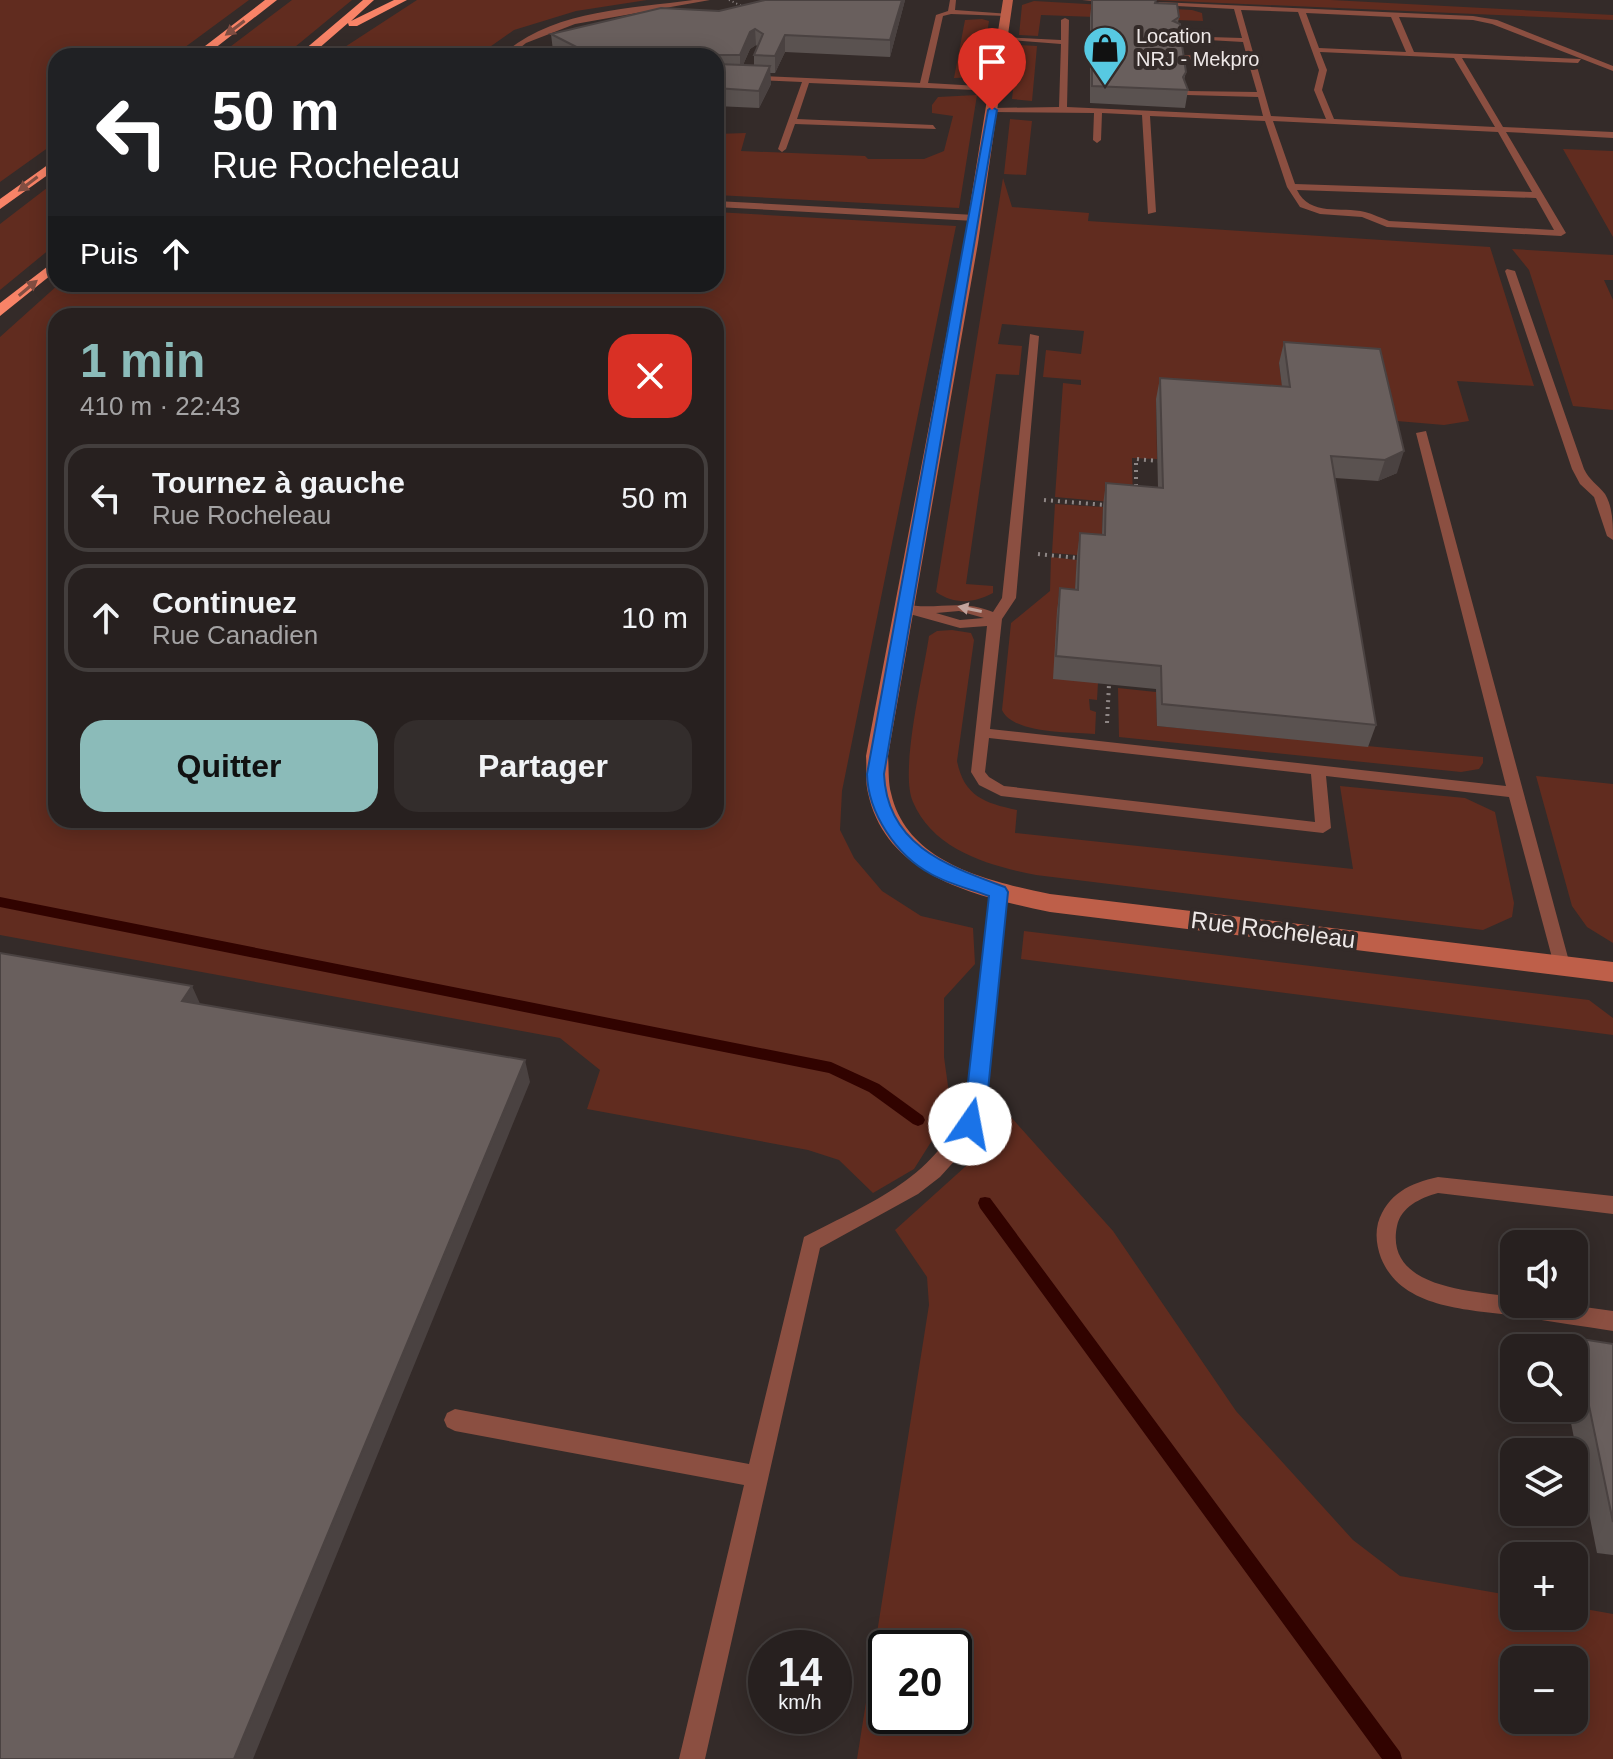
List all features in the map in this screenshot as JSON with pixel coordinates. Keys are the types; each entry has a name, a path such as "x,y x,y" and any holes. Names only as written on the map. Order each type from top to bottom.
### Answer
{"highway":[{"path":"209,48 272,0"},
{"path":"313,48 369,0"},
{"path":"326,37 402,0"},
{"path":"0,205 48,169"},
{"path":"0,311 48,271"}],"street":[{"name":"Rue Rocheleau","path":"1007,7 913,610 877,756 876,792 892,828 908,847 937,869 999,892 1050,903 1613,972"}],"lane":[{"path":"514,48 526,38 552,29 707,0"},
{"path":"951,12 953,0"},
{"path":"1085,0 1131,2"},
{"path":"1145,3 1483,19 1613,69"},
{"path":"923,86 940,15 1007,7"},
{"path":"1237,8 1268,119 1298,203 1318,212 1364,214 1387,224 1561,233 1457,56"},
{"path":"1301,10 1323,70 1318,90 1331,122"},
{"path":"1394,14 1407,37 1411,54"},
{"path":"1063,109 1065,20"},
{"path":"1177,38 1246,40"},
{"path":"1002,39 1065,42"},
{"path":"1316,50 1613,62"},
{"path":"1179,57 1251,59"},
{"path":"745,78 751,64"},
{"path":"724,77 996,89"},
{"path":"782,149 806,81"},
{"path":"1187,93 1261,95"},
{"path":"992,110 1063,109 1613,135"},
{"path":"1097,140 1098,111"},
{"path":"1146,113 1151,212"},
{"path":"791,121 933,127"},
{"path":"1291,187 1539,195"},
{"path":"724,204 975,218"},
{"path":"1510,271 1578,469 1584,481 1607,497 1613,536"},
{"path":"1034,336 1009,598 995,619 978,772 984,781 1001,791 1323,828 1318,771"},
{"path":"1422,433 1562,965"},
{"path":"913,610 944,623 980,627 995,619"},
{"path":"983,733 1515,792"},
{"path":"692,1759 811,1243 923,1181 956,1149 970,1124 977,1100 999,892"},
{"path":"1613,1205 1438,1185 1422,1187 1396,1203 1386,1223 1388,1249 1401,1273 1423,1289 1444,1296 1613,1321"},
{"path":"455,1420 757,1476"}],"path":[{"path":"729,0 754,11"},
{"path":"1136,496 1136,459 1158,461"},
{"path":"1055,501 1114,506"},
{"path":"1052,556 1077,558"},
{"path":"1107,737 1109,684"}],"shaded area":[{"path":"0,0 249,0 184,48 48,48 48,148 0,182"},
{"path":"292,0 352,0 294,48 229,48"},
{"path":"417,0 647,0 576,11 514,30 488,48 343,48"},
{"path":"1152,0 1331,0 1613,15 1613,20"},
{"path":"1034,1 1192,10 1202,13 1203,21 1041,15 1038,36 1019,35 1022,5"},
{"path":"965,20 989,21 980,77 954,78"},
{"path":"1018,45 1037,46 1032,101 1012,99"},
{"path":"977,95 959,208 724,195 724,134 746,133 741,151 865,156 868,159 924,159 944,151 953,116 932,113 932,105 938,97"},
{"path":"1010,119 1032,121 1026,175 1004,174"},
{"path":"1563,149 1613,151 1613,237"},
{"path":"1003,178 1012,207 1089,213 1088,221 1490,247 1534,386 1457,381 1469,421 1444,425 1385,420 1279,363 1285,408 1156,399 1157,459 1132,458 1133,504 1055,497 1063,383 1081,385 1081,380 1043,377 1046,350 1081,354 1084,331 1002,324 998,344 1022,346 1019,375 996,374 966,584 993,586 993,593 972,601 950,599 936,592"},
{"path":"48,187 48,251 0,290 0,224"},
{"path":"724,212 956,226 842,791 840,830 854,858 882,891 921,916 973,928 975,964 944,998 944,1057 952,1115 943,1123 914,1169 873,1193 839,1160 808,1150 587,1109 600,1070 560,1038 0,935 0,337 50,292 724,292"},
{"path":"1512,249 1613,255 1613,280 1604,280 1613,300 1613,410 1573,406 1529,270"},
{"path":"1055,504 1103,507 1101,557 1052,553"},
{"path":"1051,557 1077,560 1074,612 1098,683 1097,700 1089,699 1090,710 1096,712 1095,734 1030,728 1008,718 1002,710 1011,623 1050,591"},
{"path":"937,631 971,633 974,640 957,761 960,773 977,796 1017,810 1015,833 1353,869 1340,786 1465,798 1495,812 1514,903 1512,917 1483,930 1036,875 1000,867 965,853 949,844 922,819 909,787 914,721 929,636"},
{"path":"1118,688 1156,692 1157,726 1483,757 1483,763 1479,769 1461,772 1119,737"},
{"path":"1536,776 1613,784 1613,943 1587,927 1572,906"},
{"path":"1024,931 1589,1000 1613,1018 1613,1035 1021,959"},
{"path":"1001,1106 1113,1231 1236,1411 1353,1540 1400,1576 1500,1594 1500,1630 1588,1630 1588,1610 1613,1614 1613,1759 857,1759 868,1690 868,1734 972,1734 972,1630 877,1630 929,1305 927,1277 895,1230 966,1166 993,1150"}],"building":[{"path":"765,0 902,0 890,40 785,35 775,56 754,55 763,34 755,29 750,32 740,55 724,55 724,48 578,48 551,34 661,8 719,11"},
{"path":"1092,0 1156,0 1155,3 1177,4 1179,17 1173,21 1180,24 1181,35 1175,41 1182,45 1186,72 1183,77 1188,90 1092,86"},
{"path":"724,64 770,66 759,91 724,89"},
{"path":"1284,342 1380,349 1404,451 1385,460 1331,456 1376,725 1162,704 1161,666 1056,656 1060,588 1078,590 1080,533 1105,535 1106,483 1163,488 1160,378 1290,387"},
{"path":"0,953 192,986 182,1001 525,1060 234,1759 0,1759"},
{"path":"1588,1340 1613,1344 1613,1522 1588,1401"}],"waterway":[{"path":"0,902 831,1068 874,1088 918,1120"},
{"path":"985,1203 1393,1759"}],"place":[{"name":"Location NRJ - Mekpro","path":"1105,87"}],"route":[{"path":"970,1124 977,1100 999,892 937,869 908,847 882,810 876,792 876,774 882,725 916,553 992,110"}]}
